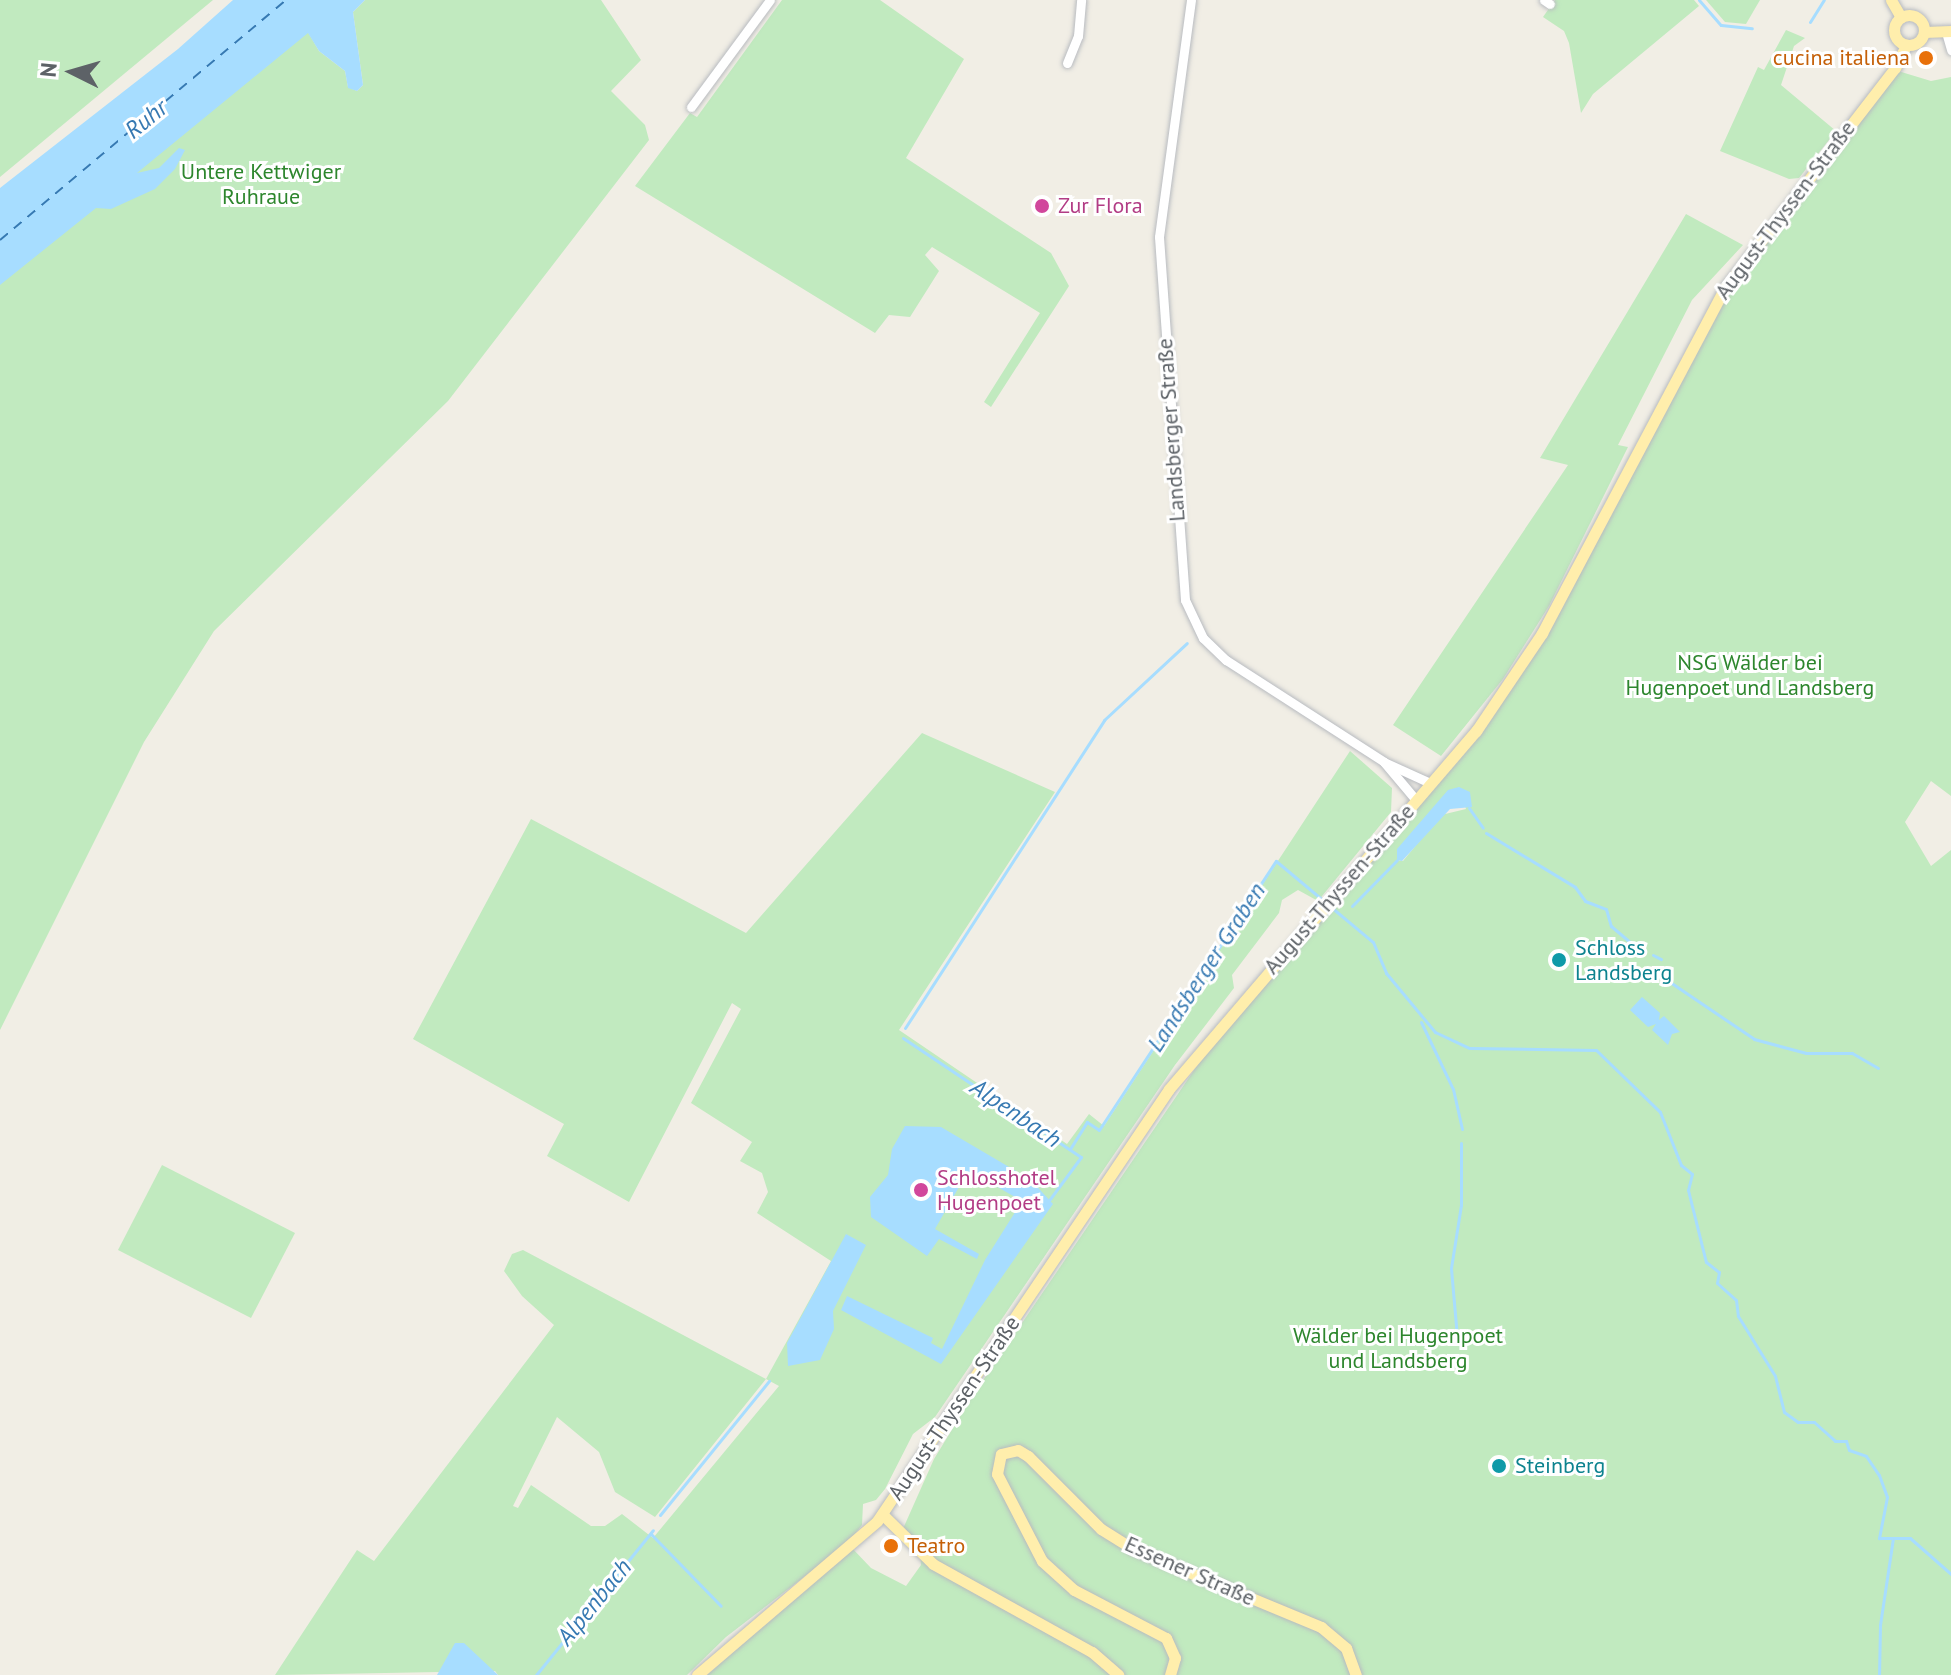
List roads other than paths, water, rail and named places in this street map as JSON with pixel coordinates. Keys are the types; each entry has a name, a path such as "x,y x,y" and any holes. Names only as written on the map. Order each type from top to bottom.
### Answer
{"main road":[{"path":"1891,0 1901,17"},
{"path":"1901,17 1917,18 1924,32"},
{"path":"1901,17 1894,33 1906,45 1916,43 1924,32"},
{"path":"1924,32 1949,31"},
{"name":"August-Thyssen-Straße","path":"697,1675 851,1547 882,1514 1169,1089 1476,731 1542,633 1724,289 1895,68 1906,45"},
{"name":"Essener Straße","path":"1170,1675 1175,1658 1166,1638 1074,1590 1042,1561 997,1474 1001,1454 1018,1450 1028,1456 1089,1518 1133,1549 1321,1627 1346,1648 1356,1675"},
{"path":"882,1514 933,1564 1092,1652 1118,1675"}],"street":[{"path":"691,107 770,0"},
{"path":"1067,63 1078,36 1081,0"},
{"name":"Landsberger Straße","path":"1191,0 1159,237 1185,600 1203,638 1226,660 1384,762 1430,783"},
{"path":"1949,31 1951,50"},
{"name":"Landsberger Straße","path":"1384,762 1416,800"}],"water":[{"name":"Ruhr","path":"233,0 365,0 353,12 363,85 357,91 348,88 345,71 319,51 308,33 137,173 159,168 179,148 185,150 175,169 155,189 111,209 96,208 0,285 0,188 178,49"},
{"path":"1459,787 1470,792 1472,807 1450,809 1402,861 1397,860 1397,849 1448,790"},
{"path":"1642,997 1660,1013 1659,1020 1664,1016 1680,1032 1672,1034 1668,1045 1652,1030 1656,1024 1648,1027 1630,1010"},
{"path":"905,1126 941,1127 1031,1180 1053,1204 941,1364 841,1310 847,1296 933,1338 931,1343 942,1349 985,1260 1022,1201 973,1173 963,1180 935,1229 979,1254 977,1259 939,1239 927,1256 871,1217 870,1197 888,1175 892,1149"},
{"path":"846,1234 866,1245 833,1311 834,1329 820,1360 788,1366 787,1343"},
{"path":"455,1643 464,1643 498,1675 437,1675"}],"waterway":[{"path":"1699,0 1721,25 1752,28"},
{"path":"1810,22 1824,0"},
{"name":"Alpenbach","path":"905,1028 1104,720 1187,643"},
{"path":"1469,808 1483,828"},
{"path":"1486,833 1575,887 1585,901 1606,909 1611,926 1644,954"},
{"path":"1352,906 1397,860"},
{"name":"Landsberger Graben","path":"1070,1149 1087,1122 1099,1130 1276,861 1373,942 1386,973 1435,1032 1470,1048 1596,1050 1660,1112 1681,1165 1692,1174 1688,1190 1706,1262 1719,1272 1717,1283 1736,1300 1738,1316 1775,1376 1784,1412 1798,1422 1814,1422 1835,1441 1846,1441 1849,1450 1866,1456 1879,1475 1887,1497 1879,1538 1893,1538 1880,1625 1879,1675"},
{"path":"1653,955 1661,959"},
{"path":"1664,969 1667,980 1754,1039 1806,1053 1852,1053 1878,1068"},
{"path":"1421,1022 1453,1089 1462,1129"},
{"name":"Alpenbach","path":"903,1038 1081,1157 1047,1203"},
{"path":"1457,1337 1451,1268 1461,1205 1461,1143"},
{"name":"Alpenbach","path":"660,1515 769,1381"},
{"name":"Alpenbach","path":"536,1675 653,1530"},
{"path":"651,1534 721,1606"},
{"path":"1894,1538 1910,1538 1951,1574"}],"place":[{"name":"cucina italiena","path":"1926,58"},
{"name":"Zur Flora","path":"1042,206"},
{"name":"Schloss Landsberg","path":"1559,960"},
{"name":"Schlosshotel Hugenpoet","path":"921,1190"},
{"name":"Steinberg","path":"1499,1466"},
{"name":"Teatro","path":"891,1546"}],"park label":[{"name":"Untere Kettwiger Ruhraue","path":"261,184"},
{"name":"NSG Wälder bei Hugenpoet und Landsberg","path":"1750,674"},
{"name":"Wälder bei Hugenpoet und Landsberg","path":"1398,1348"}]}
